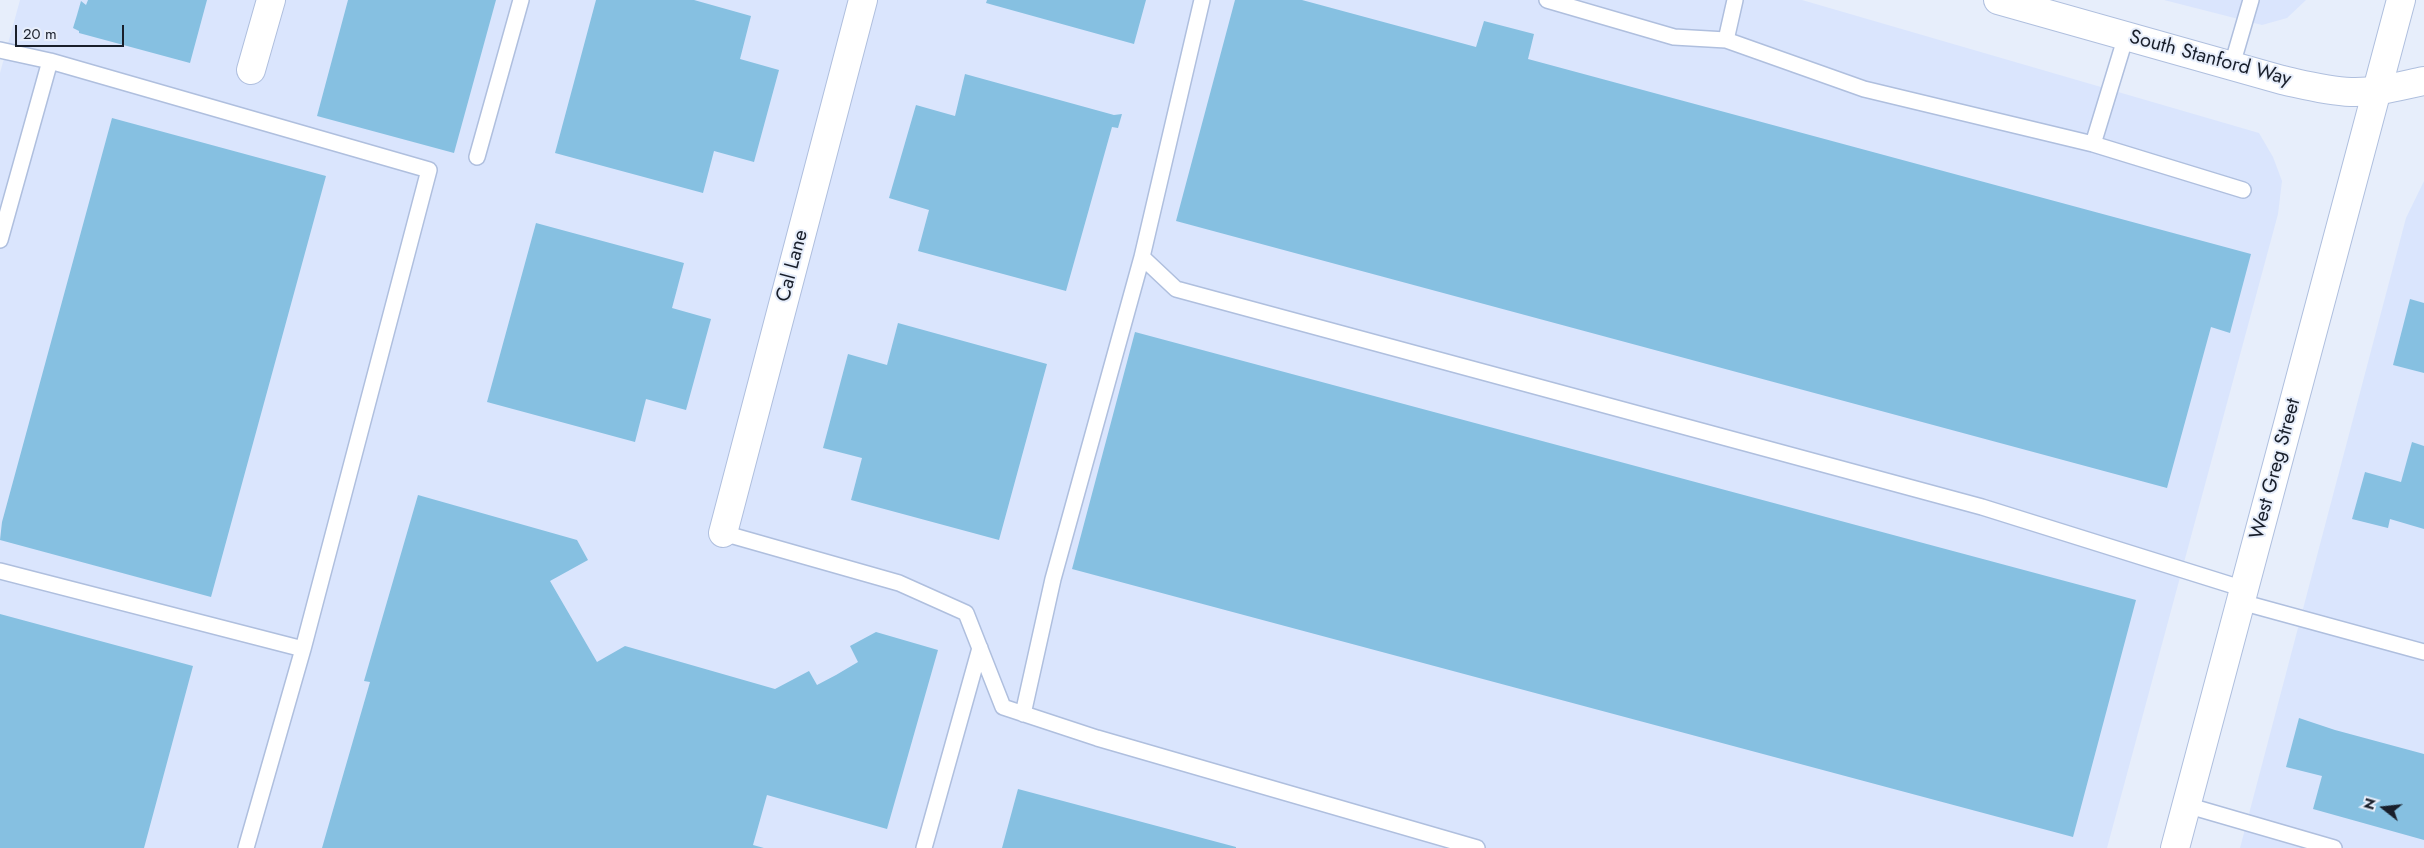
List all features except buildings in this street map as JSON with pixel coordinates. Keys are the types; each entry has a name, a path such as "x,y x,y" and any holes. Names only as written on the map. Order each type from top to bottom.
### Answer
{"street":[{"path":"251,70 271,0"},
{"name":"Cal Lane","path":"723,533 863,0"},
{"name":"South Stanford Way","path":"1998,0 2321,88 2352,92 2377,90 2424,81"},
{"name":"West Greg Street","path":"2175,848 2401,0"}],"lane":[{"path":"477,157 521,0"},
{"path":"1023,714 1053,579 1142,257 1202,0"},
{"path":"1546,0 1674,37 1726,40 1864,89 2093,144 2243,190"},
{"path":"1726,40 1735,0"},
{"path":"2232,65 2251,0"},
{"path":"2093,144 2126,36"},
{"path":"0,50 50,61 430,170 303,649 246,848"},
{"path":"0,240 50,61"},
{"path":"1142,257 1176,289 1982,507 2242,596 2424,652"},
{"path":"723,533 899,583 966,612 1003,707 1097,738 1477,848"},
{"path":"0,571 303,649"},
{"path":"924,848 980,648"},
{"path":"2186,805 2334,848"}],"shaded area":[{"path":"20,0 1802,0 2259,133 2273,157 2282,181 2278,214 2107,848 0,848 0,73"},
{"path":"2164,0 2306,0 2287,18 2262,25"},
{"path":"2424,181 2424,848 2240,848 2406,218"}]}
